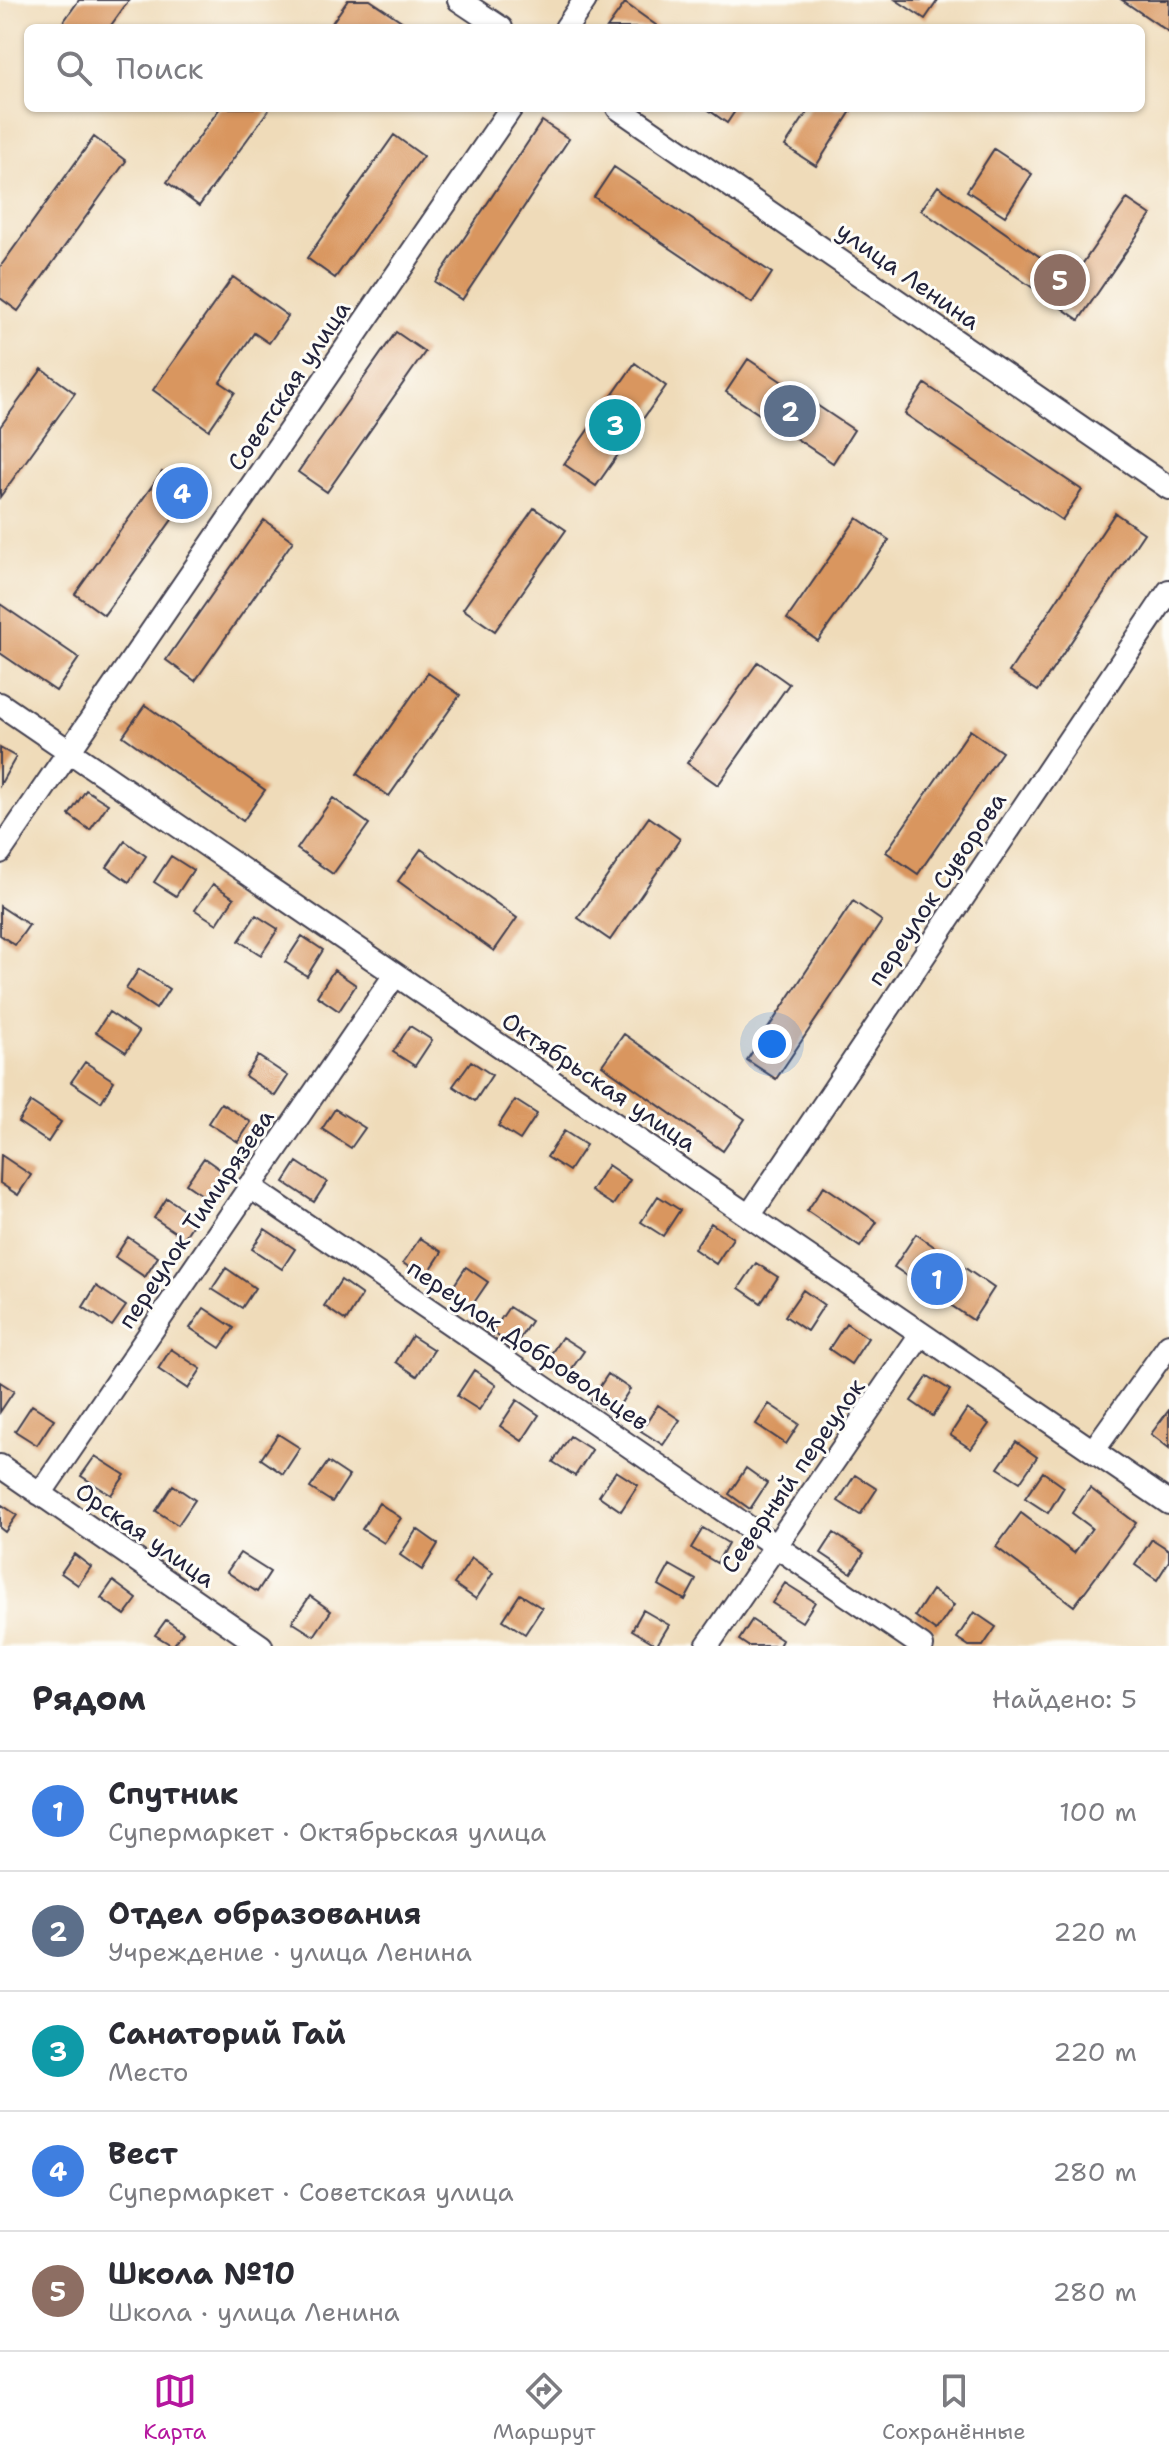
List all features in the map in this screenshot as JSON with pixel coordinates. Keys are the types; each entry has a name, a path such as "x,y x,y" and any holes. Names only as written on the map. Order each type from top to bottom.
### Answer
{"street":[{"path":"459,0 495,24"},
{"path":"569,24 585,0"},
{"name":"Советская улица","path":"0,852 508,112"},
{"name":"улица Ленина","path":"624,112 1169,488"},
{"name":"переулок Суворова","path":"749,1216 1169,591"},
{"name":"Октябрьская улица","path":"0,704 1169,1503"},
{"name":"переулок Тимирязева","path":"40,1494 395,975"},
{"name":"переулок Добровольцев","path":"249,1186 922,1646"},
{"name":"Северный переулок","path":"707,1646 921,1334"},
{"path":"1093,1451 1169,1345"},
{"name":"Орская улица","path":"0,1466 261,1646"}],"building":[{"path":"79,0 129,0 112,24 62,24"},
{"path":"348,0 370,0 406,24 333,24"},
{"path":"896,0 938,0 925,19"},
{"path":"1122,0 1169,0 1169,32"},
{"path":"625,3 654,24 610,24"},
{"path":"217,112 267,112 199,206 167,182"},
{"path":"712,112 734,112 727,123"},
{"path":"807,112 850,112 816,166 785,146"},
{"path":"542,121 569,139 462,300 435,282"},
{"path":"394,135 423,156 335,278 307,258"},
{"path":"94,137 126,161 18,311 0,298 0,267"},
{"path":"994,149 1032,174 1005,216 967,191"},
{"path":"614,167 772,273 752,303 594,197"},
{"path":"938,186 1072,279 1127,199 1151,215 1079,320 921,210"},
{"path":"233,277 288,316 269,343 254,333 220,382 235,392 209,430 153,390"},
{"path":"396,332 425,352 327,492 298,472"},
{"path":"748,359 854,430 833,463 726,392"},
{"path":"635,363 666,386 596,486 564,464"},
{"path":"42,369 75,393 0,497 0,427"},
{"path":"925,384 1082,490 1062,520 905,414"},
{"path":"162,472 191,493 104,615 75,594"},
{"path":"534,508 566,530 495,631 463,609"},
{"path":"1115,513 1144,533 1038,691 1009,672"},
{"path":"857,518 889,540 818,641 787,619"},
{"path":"264,520 293,541 195,681 166,660"},
{"path":"0,604 79,658 56,691 0,653"},
{"path":"758,662 789,684 718,785 687,763"},
{"path":"428,673 460,695 389,796 357,774"},
{"path":"145,705 265,790 243,821 123,736"},
{"path":"970,730 1002,752 918,874 886,852"},
{"path":"0,748 16,757 0,785"},
{"path":"86,790 108,804 90,830 69,815"},
{"path":"333,798 369,824 333,874 297,849"},
{"path":"649,817 680,839 610,940 578,918"},
{"path":"125,841 146,856 129,882 107,867"},
{"path":"421,849 517,918 494,951 398,881"},
{"path":"171,856 193,870 176,896 154,882"},
{"path":"213,884 234,898 217,924 195,910"},
{"path":"853,901 882,921 776,1079 747,1060"},
{"path":"0,906 29,925 15,945 0,935"},
{"path":"256,915 278,929 261,955 239,941"},
{"path":"302,936 323,950 307,976 285,962"},
{"path":"139,969 169,989 156,1009 126,989"},
{"path":"334,970 356,985 339,1011 317,996"},
{"path":"109,1012 139,1032 126,1052 96,1032"},
{"path":"410,1026 432,1040 415,1066 393,1052"},
{"path":"624,1034 745,1119 723,1151 602,1065"},
{"path":"258,1056 288,1076 275,1096 245,1076"},
{"path":"471,1061 492,1075 475,1101 453,1086"},
{"path":"85,1062 114,1081 101,1102 71,1082"},
{"path":"515,1100 537,1114 520,1140 498,1126"},
{"path":"31,1102 61,1122 48,1142 18,1122"},
{"path":"221,1103 251,1122 238,1142 208,1123"},
{"path":"335,1109 365,1128 351,1148 322,1129"},
{"path":"564,1131 586,1145 569,1171 547,1157"},
{"path":"1,1155 31,1175 18,1195 0,1183"},
{"path":"204,1158 225,1173 208,1199 186,1184"},
{"path":"297,1162 327,1182 314,1202 284,1182"},
{"path":"608,1165 630,1180 613,1205 591,1191"},
{"path":"824,1186 877,1222 860,1247 807,1211"},
{"path":"658,1196 680,1210 663,1236 641,1222"},
{"path":"167,1198 197,1218 184,1238 154,1218"},
{"path":"711,1223 733,1238 716,1264 694,1249"},
{"path":"265,1229 295,1249 282,1269 252,1249"},
{"path":"916,1234 994,1288 973,1320 894,1267"},
{"path":"128,1237 158,1257 145,1277 115,1257"},
{"path":"420,1238 442,1252 425,1278 403,1263"},
{"path":"756,1263 778,1277 761,1303 739,1288"},
{"path":"466,1267 488,1282 471,1307 449,1293"},
{"path":"226,1268 255,1288 242,1308 212,1289"},
{"path":"341,1280 362,1295 346,1321 324,1306"},
{"path":"96,1286 126,1306 112,1326 83,1307"},
{"path":"803,1290 824,1305 807,1331 785,1316"},
{"path":"509,1307 531,1321 514,1347 492,1332"},
{"path":"204,1308 234,1328 220,1348 190,1328"},
{"path":"846,1323 868,1338 851,1364 829,1349"},
{"path":"412,1336 434,1350 417,1376 396,1362"},
{"path":"562,1337 584,1351 566,1377 545,1363"},
{"path":"171,1349 201,1369 188,1389 158,1369"},
{"path":"474,1370 496,1385 479,1410 457,1396"},
{"path":"608,1374 630,1389 613,1415 591,1400"},
{"path":"928,1376 950,1390 933,1416 911,1401"},
{"path":"0,1382 14,1391 0,1412"},
{"path":"517,1400 539,1415 522,1441 500,1426"},
{"path":"769,1404 799,1424 786,1444 756,1424"},
{"path":"32,1405 54,1419 37,1445 15,1431"},
{"path":"658,1405 680,1420 663,1445 641,1431"},
{"path":"967,1409 989,1424 971,1449 950,1435"},
{"path":"1169,1410 1169,1448 1151,1434"},
{"path":"278,1434 300,1448 283,1474 261,1459"},
{"path":"570,1436 592,1450 575,1476 553,1462"},
{"path":"1016,1442 1037,1457 1020,1482 998,1468"},
{"path":"95,1456 125,1475 111,1495 81,1476"},
{"path":"328,1462 349,1476 332,1502 310,1488"},
{"path":"746,1468 767,1483 750,1509 729,1494"},
{"path":"616,1471 638,1485 621,1511 599,1496"},
{"path":"1043,1472 1064,1487 1048,1513 1025,1498"},
{"path":"855,1475 877,1489 860,1515 838,1501"},
{"path":"173,1485 195,1500 178,1525 156,1511"},
{"path":"1090,1488 1136,1523 1074,1606 996,1547 1021,1513 1074,1553 1092,1528 1072,1513"},
{"path":"379,1503 401,1518 384,1543 362,1529"},
{"path":"2,1505 17,1515 5,1532 0,1528"},
{"path":"703,1528 728,1543 717,1563 691,1548"},
{"path":"417,1529 438,1544 422,1570 400,1555"},
{"path":"834,1533 864,1553 851,1573 821,1553"},
{"path":"1152,1539 1169,1550 1169,1561 1157,1580 1135,1565"},
{"path":"240,1553 270,1572 257,1592 227,1572"},
{"path":"74,1554 91,1567 78,1585 61,1573"},
{"path":"472,1558 493,1573 476,1599 454,1584"},
{"path":"670,1565 696,1580 685,1600 659,1585"},
{"path":"113,1581 137,1599 125,1615 101,1598"},
{"path":"785,1583 815,1602 802,1622 772,1603"},
{"path":"932,1590 954,1605 936,1631 915,1616"},
{"path":"520,1594 542,1608 525,1634 503,1620"},
{"path":"310,1596 331,1611 314,1636 292,1622"},
{"path":"643,1610 669,1625 657,1645 632,1630"},
{"path":"974,1612 996,1627 983,1646 969,1646 957,1638"},
{"path":"166,1620 183,1632 173,1646 155,1635"},
{"path":"752,1620 782,1640 779,1646 748,1646 739,1640"}],"place":[{"name":"Школа №10","path":"1060,280"},
{"name":"Отдел образования","path":"790,411"},
{"name":"Санаторий Гай","path":"615,425"},
{"name":"Вест","path":"182,493"},
{"name":"Спутник","path":"937,1279"}]}
